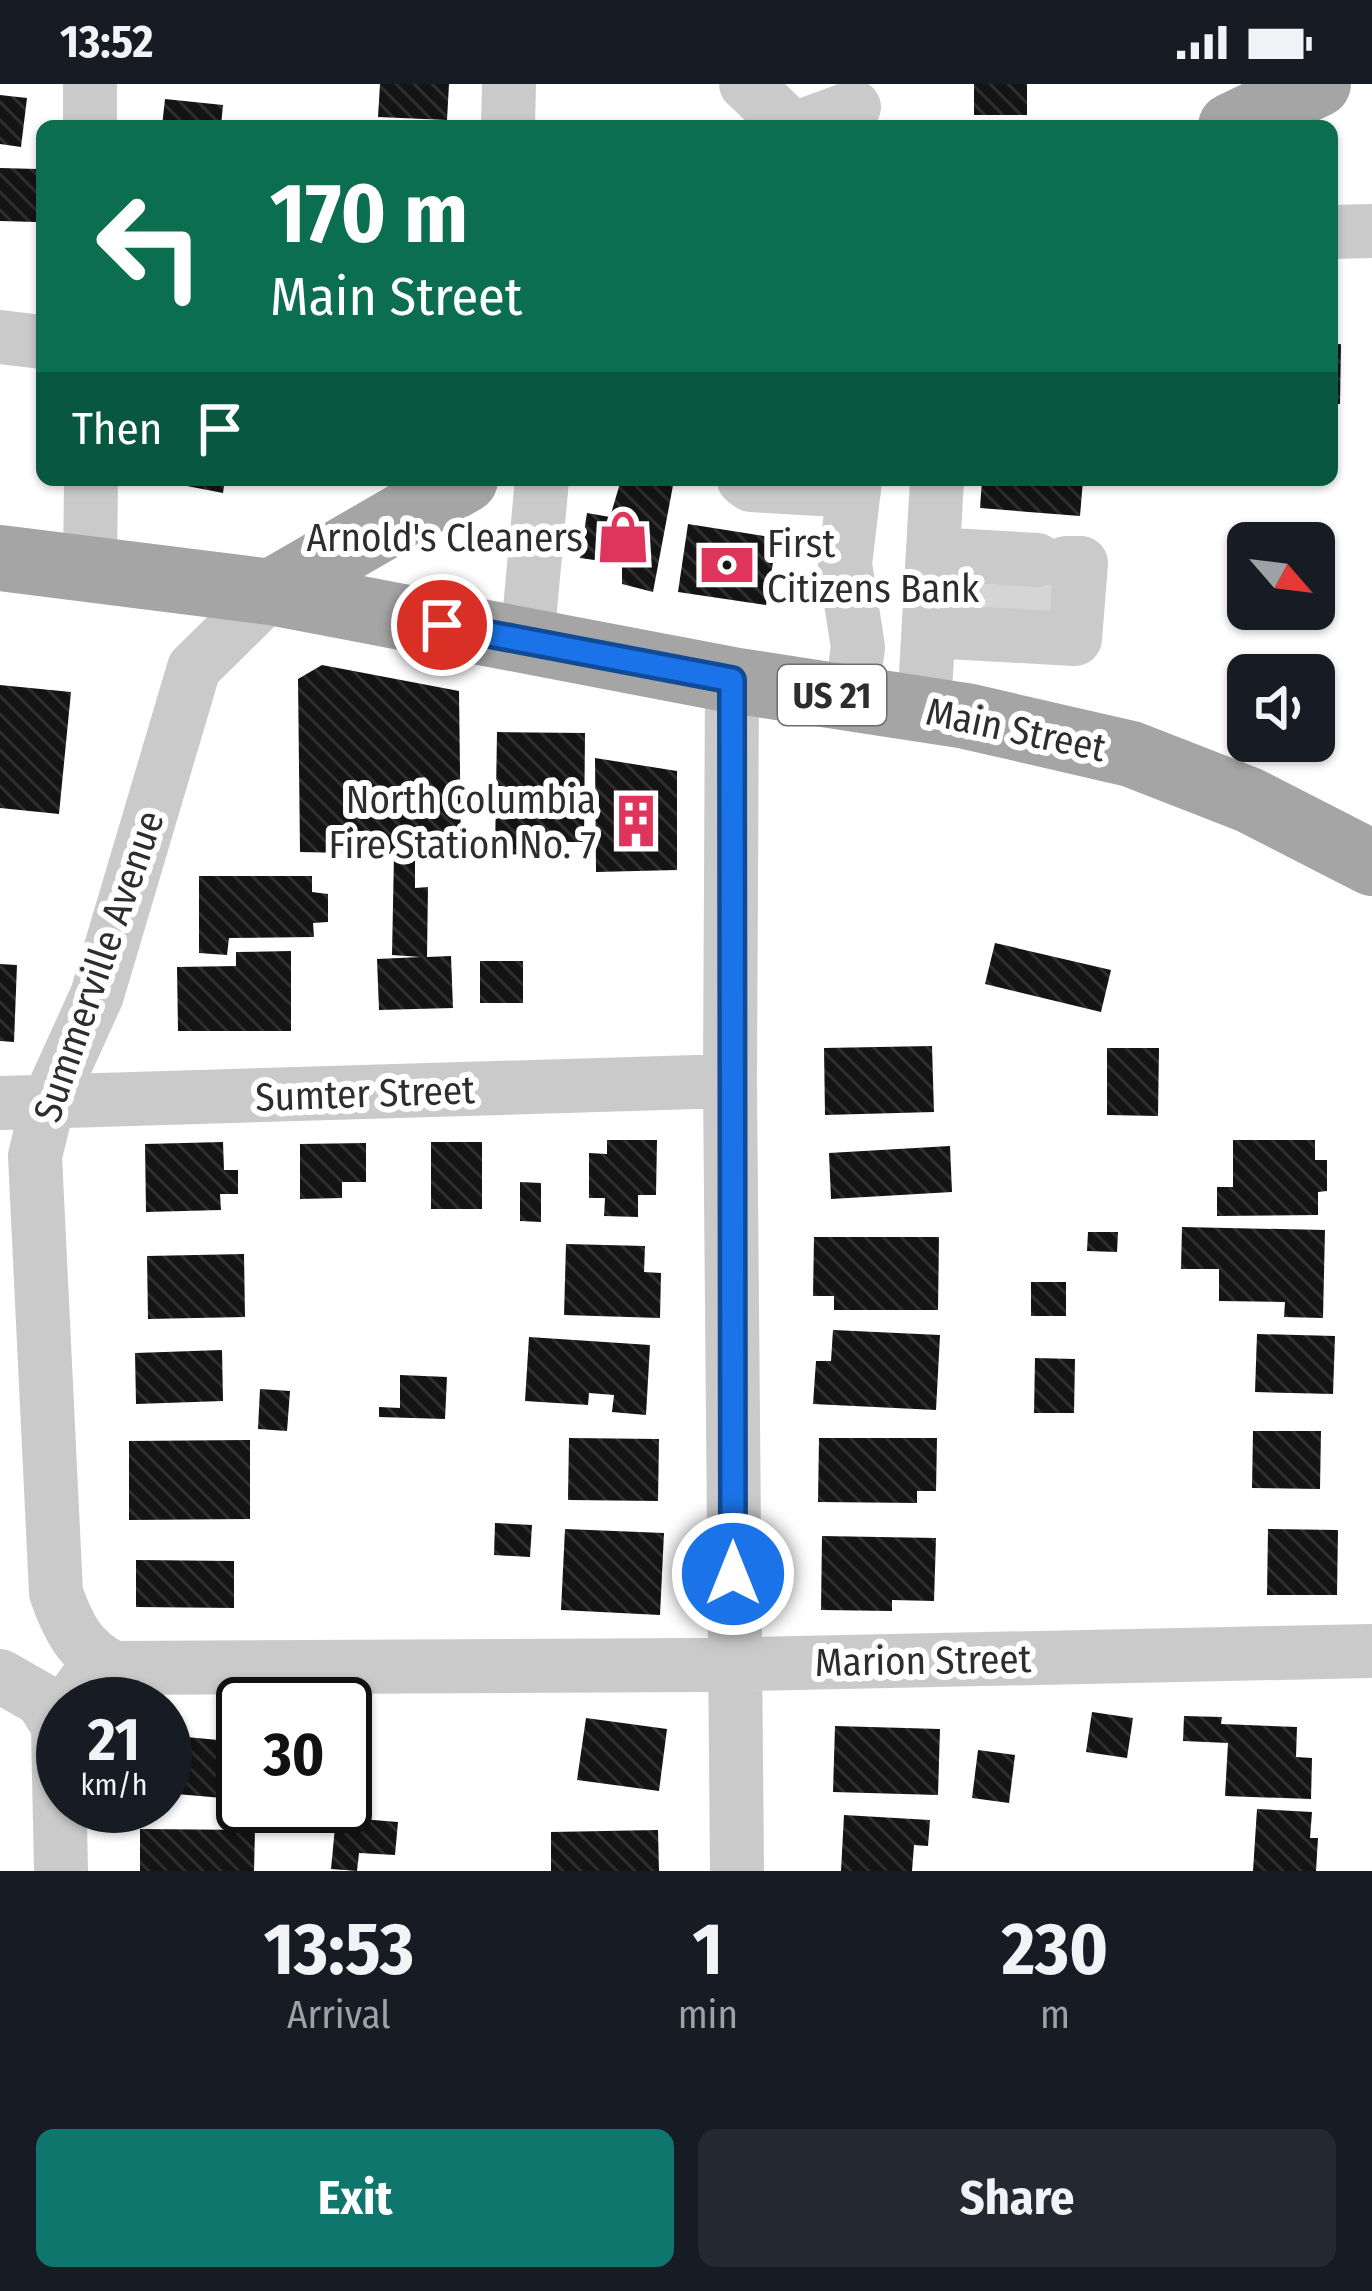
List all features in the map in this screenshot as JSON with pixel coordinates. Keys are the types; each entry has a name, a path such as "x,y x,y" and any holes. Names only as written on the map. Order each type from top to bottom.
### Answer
{"main road":[{"path":"1244,120 1318,84"},
{"path":"271,592 455,486"},
{"name":"Main Street","path":"0,558 271,592 732,680 924,709 1131,754 1249,800 1372,863"}],"street":[{"path":"90,84 90,120"},
{"path":"508,84 508,120"},
{"path":"746,84 784,120"},
{"path":"818,120 854,106"},
{"path":"1338,232 1372,231"},
{"path":"0,337 36,341"},
{"path":"91,486 91,571"},
{"path":"527,641 541,486"},
{"path":"851,698 858,647 845,564 854,486"},
{"path":"924,709 938,486"},
{"path":"930,631 1025,599 933,554"},
{"name":"Summerville Avenue","path":"56,1593 35,1156 24,1103 97,995 194,668 271,592"},
{"path":"732,680 730,1081 737,1871"},
{"name":"Sumter Street","path":"24,1103 730,1081"},
{"path":"56,1593 74,1636 113,1668"},
{"path":"36,1696 0,1672 31,1649 56,1593"},
{"name":"Marion Street","path":"113,1668 1372,1652"},
{"path":"96,1677 113,1668"},
{"path":"61,1833 61,1871"}],"building":[{"path":"380,84 449,84 447,120 378,117"},
{"path":"974,84 1027,84 1027,115 974,115"},
{"path":"0,95 27,98 21,147 0,144"},
{"path":"165,99 223,105 222,120 163,120"},
{"path":"0,168 36,169 36,222 0,221"},
{"path":"1338,344 1341,344 1338,404"},
{"path":"187,486 224,486 223,493"},
{"name":"Arnold's Cleaners","path":"619,486 673,486 653,592 622,584 622,564 580,558 587,513 610,517"},
{"path":"982,486 1082,486 1080,516 980,508"},
{"name":"First Citizens Bank","path":"688,524 777,538 766,605 678,592"},
{"path":"322,665 459,691 461,851 415,853 415,888 428,887 427,957 451,956 453,1008 379,1010 377,959 421,957 392,955 394,854 300,852 298,679"},
{"path":"0,685 71,692 59,814 0,808"},
{"path":"497,732 585,733 584,842 546,842 545,855 495,854"},
{"name":"North Columbia Fire Station No. 7","path":"595,758 677,771 677,870 596,872"},
{"path":"199,876 312,876 312,892 328,894 328,922 313,923 314,937 229,938 227,955 199,953"},
{"path":"995,943 1111,970 1101,1012 985,984"},
{"path":"291,951 291,1031 178,1031 177,967 236,966 236,952"},
{"path":"480,961 523,961 523,1003 480,1003"},
{"path":"0,964 17,965 14,1042 0,1041"},
{"path":"932,1046 934,1112 825,1115 824,1048"},
{"path":"1107,1048 1159,1048 1158,1116 1107,1115"},
{"path":"607,1140 657,1140 656,1195 638,1195 638,1217 604,1216 605,1198 589,1198 589,1153 607,1154"},
{"path":"1233,1140 1315,1140 1315,1160 1327,1160 1327,1191 1318,1192 1318,1215 1217,1216 1217,1187 1233,1187"},
{"path":"223,1142 224,1170 238,1170 238,1194 220,1194 221,1210 146,1212 145,1144"},
{"path":"431,1142 482,1142 482,1209 431,1209"},
{"path":"366,1143 366,1182 342,1182 342,1198 300,1199 300,1144"},
{"path":"950,1146 952,1192 831,1199 829,1153"},
{"path":"520,1182 541,1183 541,1222 520,1221"},
{"path":"1182,1227 1325,1230 1323,1318 1284,1317 1285,1302 1219,1301 1219,1269 1181,1269"},
{"path":"1088,1232 1118,1232 1117,1252 1087,1251"},
{"path":"814,1237 939,1237 938,1310 834,1310 834,1296 813,1296"},
{"path":"566,1244 645,1246 644,1272 661,1273 660,1318 564,1315"},
{"path":"244,1254 245,1317 148,1319 147,1256"},
{"path":"1031,1282 1066,1282 1066,1316 1031,1316"},
{"path":"833,1330 940,1335 936,1410 813,1404 816,1361 831,1361"},
{"path":"1257,1334 1335,1336 1333,1394 1255,1392"},
{"path":"529,1337 650,1345 646,1415 612,1412 614,1395 589,1393 588,1405 525,1401"},
{"path":"222,1350 223,1401 136,1404 135,1353"},
{"path":"1035,1358 1075,1359 1074,1413 1034,1413"},
{"path":"400,1375 447,1377 445,1419 379,1417 379,1407 400,1408"},
{"path":"260,1389 290,1391 287,1431 258,1429"},
{"path":"1253,1431 1321,1431 1320,1489 1252,1488"},
{"path":"569,1438 659,1439 658,1501 568,1500"},
{"path":"819,1438 937,1438 936,1491 917,1491 917,1503 818,1502"},
{"path":"250,1440 250,1519 129,1520 129,1441"},
{"path":"495,1523 532,1525 530,1557 494,1555"},
{"path":"565,1529 664,1533 660,1615 561,1610"},
{"path":"1268,1529 1338,1530 1337,1595 1267,1595"},
{"path":"822,1536 936,1538 934,1601 892,1600 892,1611 821,1610"},
{"path":"136,1560 234,1561 234,1608 136,1607"},
{"path":"1092,1712 1133,1718 1127,1758 1086,1752"},
{"path":"1184,1716 1222,1717 1221,1724 1297,1727 1296,1757 1312,1758 1311,1799 1225,1796 1228,1743 1183,1741"},
{"path":"586,1718 667,1729 659,1791 577,1780"},
{"path":"835,1726 940,1729 938,1795 833,1792"},
{"path":"192,1738 216,1740 216,1797 192,1795"},
{"path":"978,1750 1015,1755 1009,1803 972,1798"},
{"path":"1257,1809 1312,1812 1310,1838 1318,1838 1316,1871 1253,1871"},
{"path":"844,1815 930,1820 928,1846 914,1845 912,1871 841,1871"},
{"path":"372,1820 398,1822 395,1855 359,1853 357,1871 331,1869 334,1833 372,1833"},
{"path":"658,1830 659,1871 551,1871 551,1832"},
{"path":"140,1833 255,1833 254,1871 140,1871"}],"tunnel":[{"path":"1047,626 1054,562"},
{"path":"1000,624 1002,585"}],"place":[{"name":"Arnold's Cleaners","path":"623,537"},
{"name":"First Citizens Bank","path":"727,565"},
{"name":"North Columbia Fire Station No. 7","path":"636,821"}],"route":[{"path":"442,625 732,680 733,1574"}]}
